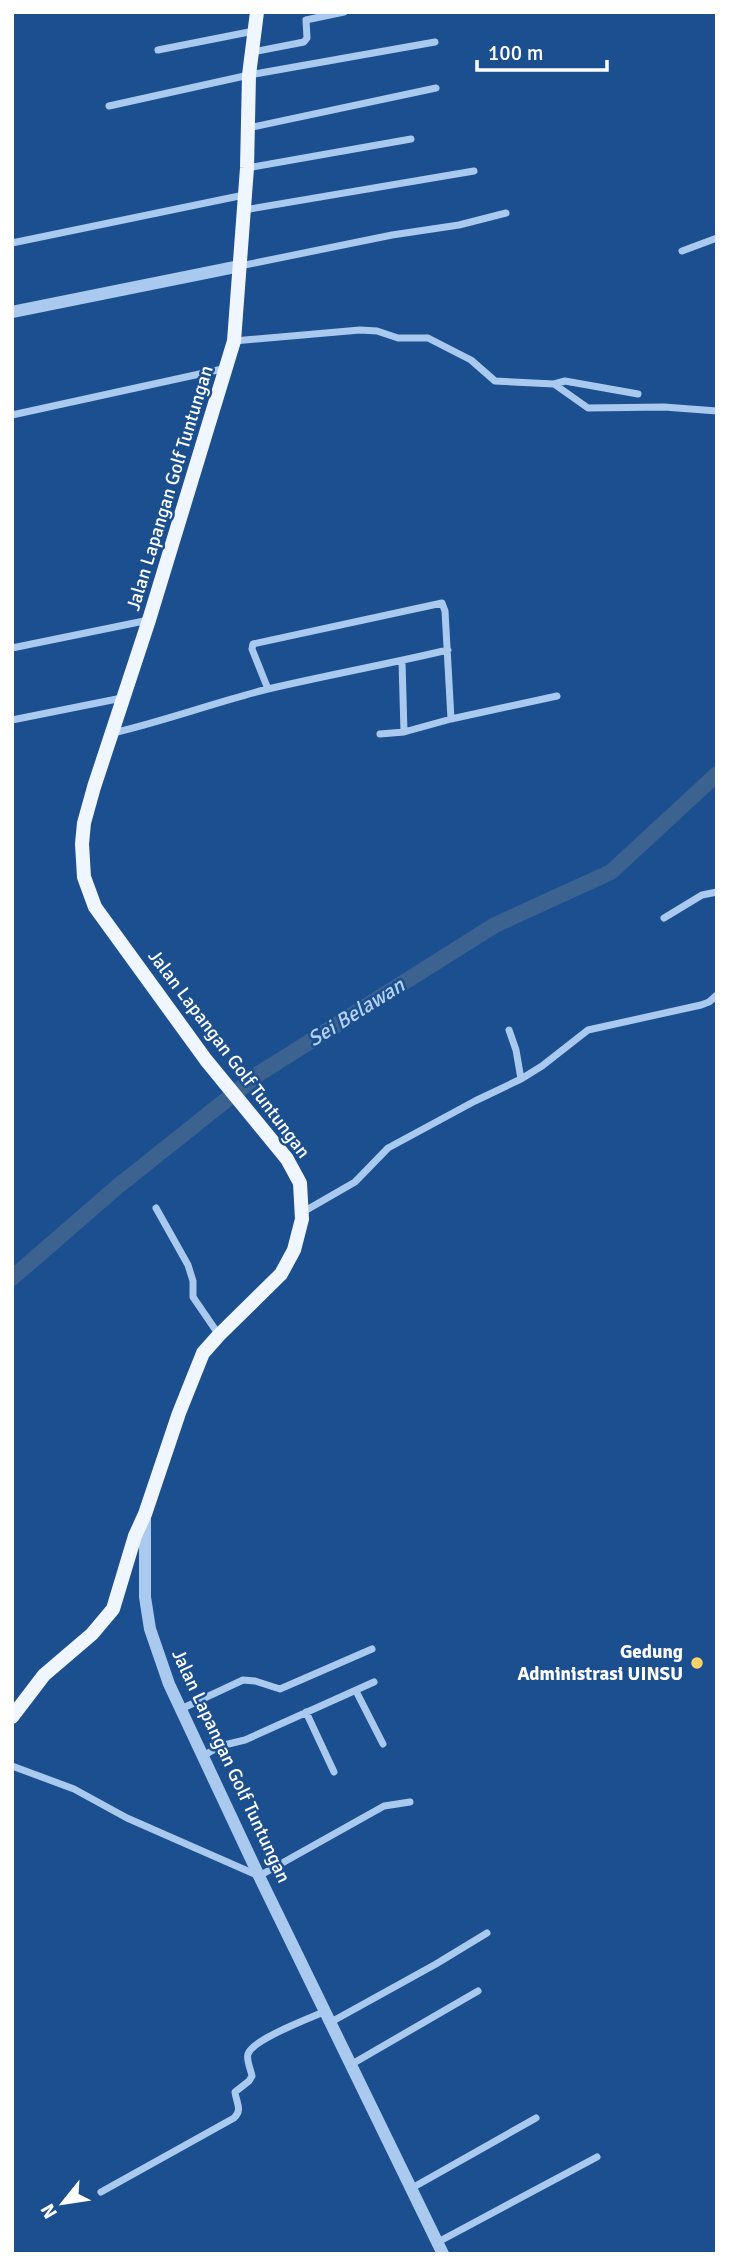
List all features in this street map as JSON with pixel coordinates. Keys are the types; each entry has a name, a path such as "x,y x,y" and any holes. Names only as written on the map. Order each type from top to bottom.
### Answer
{"main road":[{"name":"Jalan Lapangan Golf Tuntungan","path":"145,1514 175,1423 203,1353 281,1274 294,1250 303,1212 302,1192 297,1175 206,1060 102,919 84,877 82,844 84,823 110,734 149,620 234,341 247,168 249,75 257,12"},
{"path":"12,1717 44,1675 92,1634 113,1609 135,1536 145,1514"}],"street":[{"path":"253,52 304,43 307,38 307,21 344,12"},
{"path":"158,50 254,31"},
{"path":"109,106 249,75 435,42"},
{"path":"247,128 436,88"},
{"path":"247,168 411,139"},
{"path":"12,243 244,202 474,171"},
{"path":"12,312 392,235 459,225 506,213"},
{"path":"682,251 717,238"},
{"path":"234,341 360,330 377,331 398,338 428,338 471,360 495,381 554,384 560,381 638,394"},
{"path":"12,415 227,368"},
{"path":"554,384 588,408 664,407 717,411"},
{"path":"268,689 253,644 442,603 452,719"},
{"path":"12,648 149,620"},
{"path":"110,734 268,689 448,650"},
{"path":"402,661 404,732"},
{"path":"380,734 404,732 557,696"},
{"path":"12,720 122,698"},
{"path":"664,918 702,894 717,892"},
{"path":"303,1212 355,1182 388,1148 521,1079 594,1027 682,1011 709,1002 717,995"},
{"path":"509,1030 521,1079"},
{"path":"156,1208 188,1265 193,1281 193,1297 219,1335"},
{"name":"Jalan Lapangan Golf Tuntungan","path":"145,1514 143,1577 150,1629 158,1655 259,1877 440,2248"},
{"path":"181,1709 243,1680 280,1689 372,1649"},
{"path":"203,1756 220,1746 245,1740 374,1682"},
{"path":"356,1691 383,1744"},
{"path":"306,1712 334,1772"},
{"path":"12,1766 74,1788 127,1818 259,1877 384,1806 410,1802"},
{"path":"101,2192 234,2119 239,2109 236,2092 252,2076 248,2052 263,2039 329,2016 436,1964 487,1933"},
{"path":"352,2064 478,1991"},
{"path":"412,2188 536,2118"},
{"path":"440,2248 597,2157"}],"waterway":[{"name":"Sei Belawan","path":"12,1278 117,1187 260,1073 495,925 611,872 717,774"}],"place":[{"name":"Gedung Administrasi UINSU","path":"697,1663"}]}
